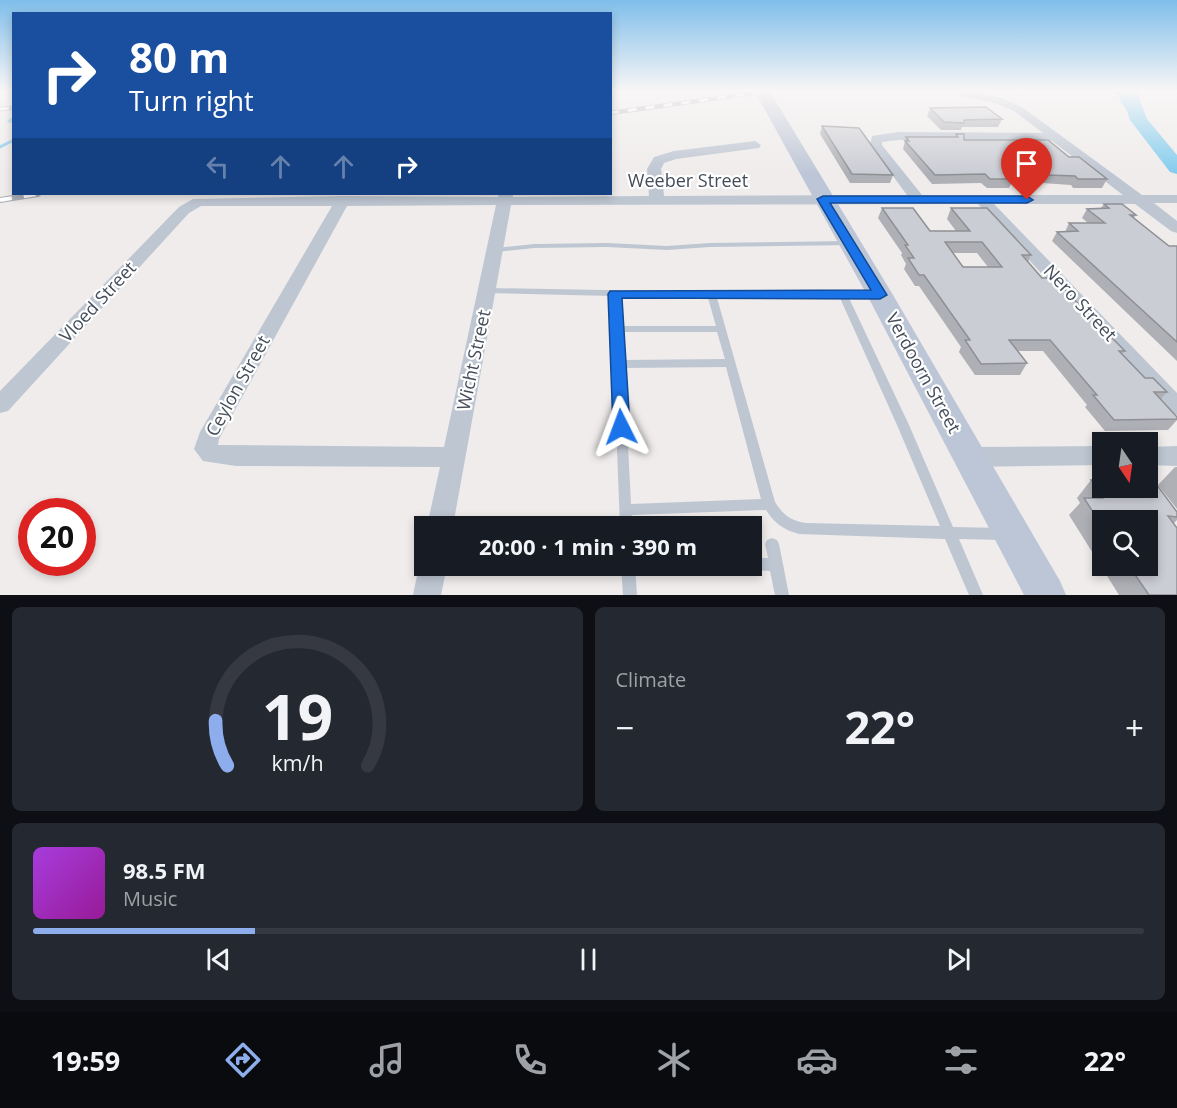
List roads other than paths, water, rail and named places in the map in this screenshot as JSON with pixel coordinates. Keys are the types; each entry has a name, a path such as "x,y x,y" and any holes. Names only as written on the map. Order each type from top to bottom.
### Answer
{"street":[{"name":"Verdoorn Street","path":"777,118 880,295 1046,595"},
{"path":"1029,118 1177,228"},
{"path":"918,200 876,145 876,139 893,136 1056,137"},
{"path":"657,200 654,169 659,160 674,155 755,145"},
{"name":"Weeber Street","path":"198,202 505,197 657,200 1177,199"},
{"name":"Wicht Street","path":"442,516 505,197"},
{"name":"Ceylon Street","path":"343,200 208,438 206,449 211,454 237,456 453,457"},
{"name":"Nero Street","path":"982,200 1177,407"},
{"name":"Vloed Street","path":"0,405 184,210 198,202"},
{"path":"969,457 1092,456"},
{"path":"1158,456 1177,456"},
{"path":"427,595 431,576"}],"lane":[{"path":"495,250 534,246 607,245 667,248 710,245 849,243"},
{"path":"488,291 880,295"},
{"path":"615,294 625,516"},
{"path":"712,295 769,504 777,518 786,525 796,528 1011,534"},
{"path":"843,295 903,425 976,595"},
{"path":"617,329 721,329"},
{"path":"618,364 729,363"},
{"path":"625,510 769,504"},
{"path":"772,544 782,595"},
{"path":"762,564 776,565"},
{"path":"629,576 630,595"}],"water":[{"path":"1133,118 1141,118 1177,165 1177,171"}],"waterway":[{"path":"1138,118 1177,168"},
{"path":"12,119 9,121 12,121"},
{"path":"0,147 12,141"}],"railway":[{"path":"0,200 32,195"}]}
